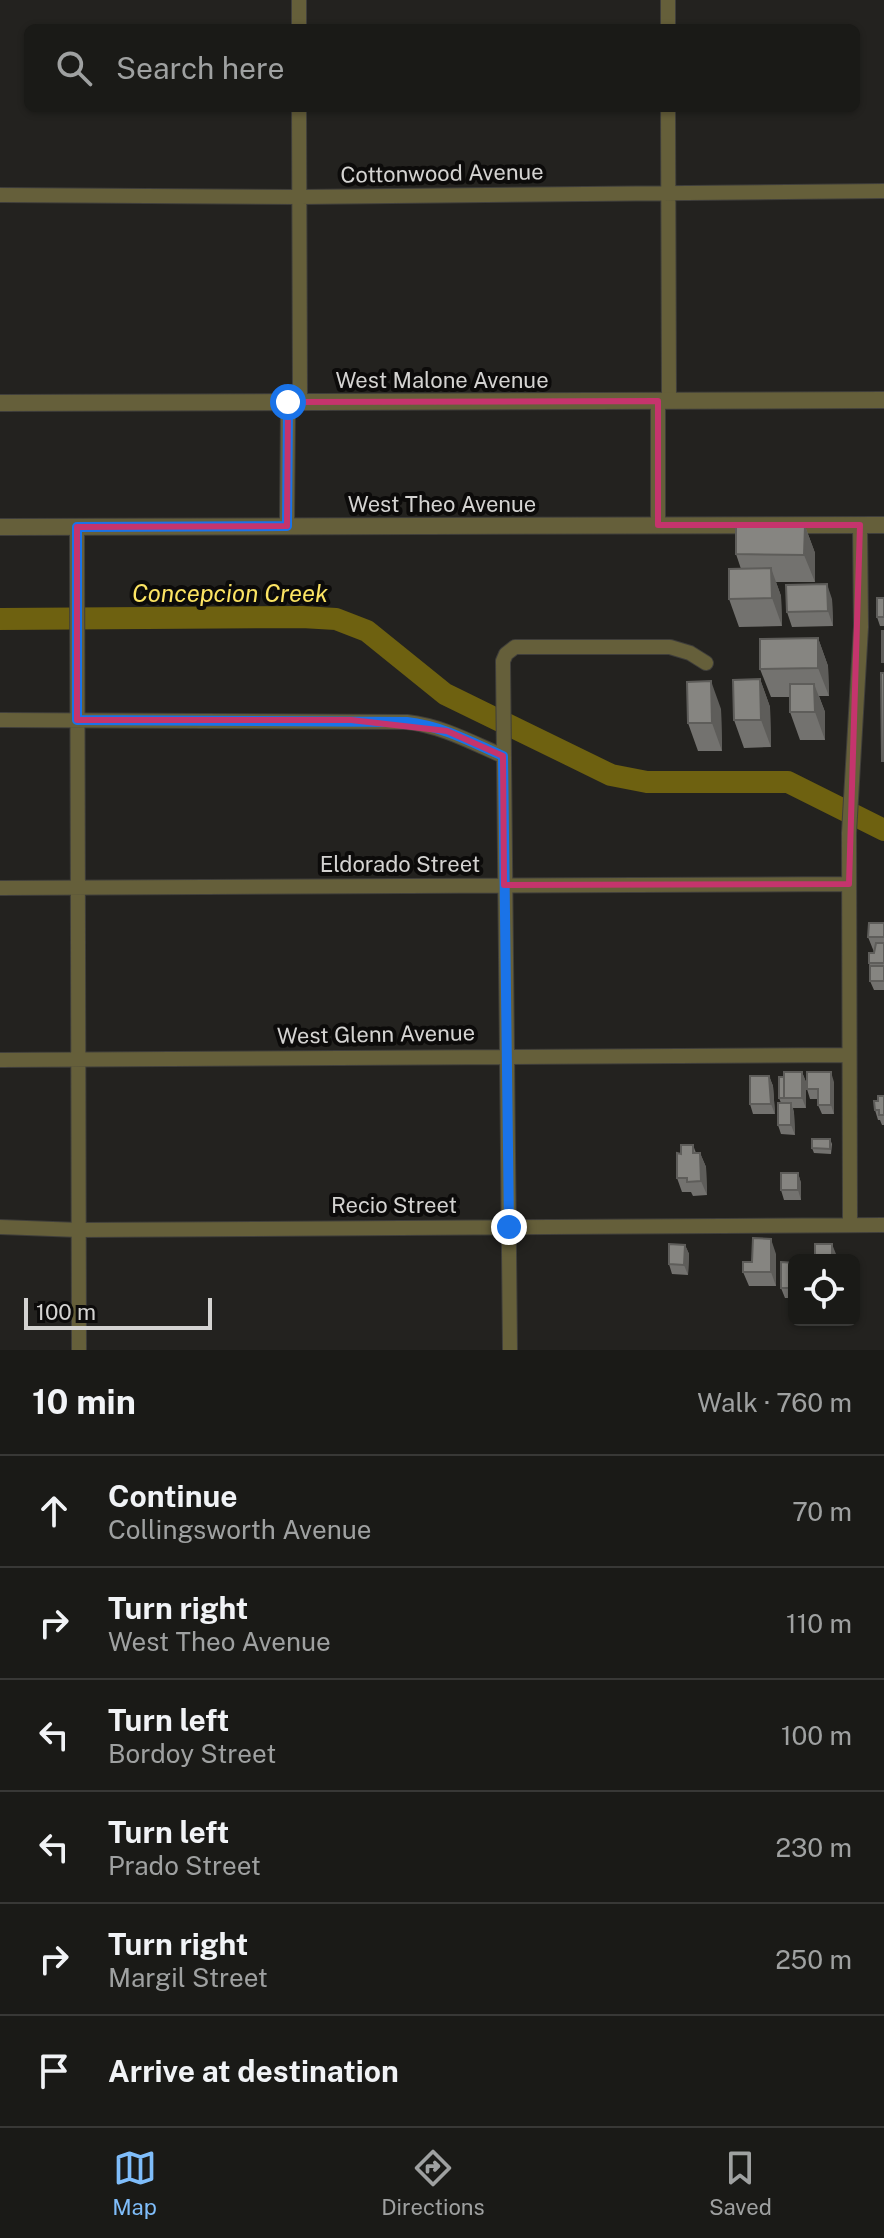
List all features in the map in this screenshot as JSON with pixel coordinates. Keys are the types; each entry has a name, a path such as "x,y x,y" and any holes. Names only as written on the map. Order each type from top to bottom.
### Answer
{"street":[{"path":"299,0 299,24"},
{"path":"668,0 668,24"},
{"path":"287,526 300,197 299,112"},
{"path":"658,525 664,401 668,112"},
{"name":"Cottonwood Avenue","path":"0,195 300,197 884,191"},
{"name":"West Malone Avenue","path":"0,403 884,400"},
{"path":"850,1225 849,833 861,627 860,525"},
{"name":"West Theo Avenue","path":"0,527 884,525"},
{"path":"77,527 79,1350"},
{"path":"510,1350 503,661 515,647 670,647 690,653 706,663"},
{"path":"0,720 407,722 431,725 503,749"},
{"name":"Eldorado Street","path":"0,888 849,884"},
{"name":"West Glenn Avenue","path":"0,1060 849,1055"},
{"name":"Recio Street","path":"0,1227 79,1230 884,1225"}],"highlighted area":[{"path":"658,401 658,525 860,525 849,884 504,885 503,756 447,731 351,720 77,720 77,527 287,526 288,402"}],"building":[{"path":"736,525 805,526 804,555 736,554"},
{"path":"771,568 772,598 729,599 729,569"},
{"path":"827,584 828,611 787,612 786,585"},
{"path":"877,598 884,598 884,617 877,617"},
{"path":"884,631 884,662 882,662"},
{"path":"818,638 818,668 760,669 760,639"},
{"path":"881,673 884,673 884,761 882,761"},
{"path":"760,679 761,720 734,720 733,680"},
{"path":"711,681 712,723 688,723 687,682"},
{"path":"790,684 814,684 815,712 790,712"},
{"path":"869,923 884,923 884,937 868,937"},
{"path":"876,943 884,943 884,963 869,963 869,953 874,953"},
{"path":"870,966 884,966 884,981 870,981"},
{"path":"784,1072 802,1072 802,1098 784,1098"},
{"path":"807,1072 831,1072 831,1105 818,1105 818,1089 807,1089"},
{"path":"750,1076 769,1076 771,1104 750,1104"},
{"path":"779,1077 784,1077 784,1098 779,1098"},
{"path":"878,1096 884,1096 884,1115 879,1115 879,1110 875,1110 874,1101 878,1101"},
{"path":"778,1103 791,1103 791,1125 778,1125"},
{"path":"812,1139 830,1139 830,1149 812,1148"},
{"path":"681,1145 693,1145 693,1153 700,1153 701,1181 687,1182 687,1178 677,1178 677,1153 681,1154"},
{"path":"781,1173 798,1173 798,1190 781,1190"},
{"path":"753,1238 771,1239 771,1272 743,1272 743,1262 752,1262"},
{"path":"669,1244 685,1245 684,1265 669,1264"},
{"path":"815,1244 832,1244 832,1254 815,1254"},
{"path":"781,1262 788,1263 788,1288 781,1288"}],"waterway":[{"name":"Concepcion Creek","path":"0,619 336,619 367,631 445,694 611,775 647,782 788,782 884,830"}],"route":[{"path":"288,402 287,526 77,527 77,720 407,722 431,725 503,756 509,1227"}]}
